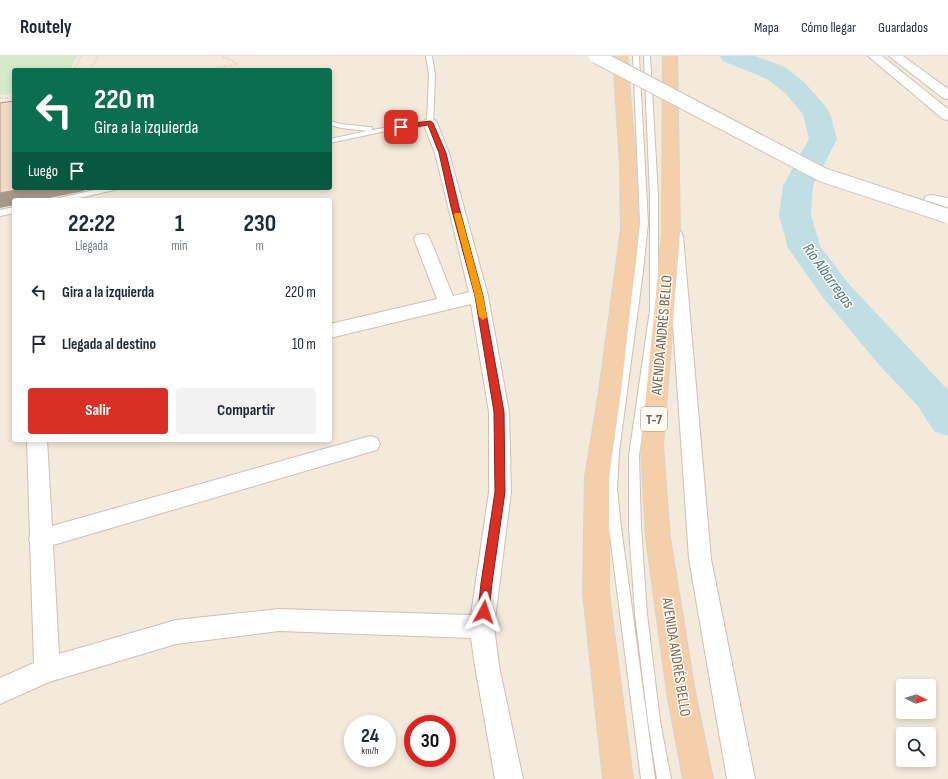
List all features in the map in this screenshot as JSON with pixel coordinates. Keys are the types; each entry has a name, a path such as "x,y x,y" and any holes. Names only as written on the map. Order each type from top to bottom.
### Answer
{"highway":[{"path":"618,779 596,593 596,578 597,477 610,392 630,229 628,164 620,56"},
{"name":"AVENIDA ANDRÉS BELLO","path":"670,56 671,233 652,446 658,538 681,692 698,779"}],"street":[{"path":"596,56 823,175 948,216"},
{"path":"616,56 758,132 838,171 932,200 948,203"},
{"path":"874,56 948,116"},
{"path":"894,56 948,95"},
{"path":"430,123 442,153 479,296 499,412 500,492 486,583 482,627 487,666 509,779"},
{"path":"670,168 700,559 741,779"},
{"path":"422,239 447,302"},
{"path":"332,331 447,302 479,296"},
{"path":"37,442 40,538 47,670"},
{"path":"40,538 370,444"},
{"path":"0,691 47,670 176,632 279,620 482,627"}],"lane":[{"path":"332,141 386,129 430,123 432,75 429,56"},
{"path":"636,56 644,223 639,271 620,398 614,452 612,489 619,558 648,779"},
{"path":"647,56 654,196 654,310 634,456 635,528 641,614 654,721 664,779"},
{"path":"332,124 363,129 386,129"},
{"path":"68,198 105,190"},
{"path":"0,213 12,210"}],"path":[{"path":"75,68 81,56"},
{"path":"91,68 98,56"},
{"path":"217,68 238,64 223,56"},
{"path":"0,98 12,98"}],"shaded area":[{"path":"0,56 948,56 948,779 0,779"}],"green space":[{"path":"0,56 77,56 71,68 12,68 12,94 0,95"}],"building":[{"path":"12,101 12,190 16,190 0,193 0,103"}],"waterway":[{"name":"Río Albarregas","path":"732,56 776,73 795,88 816,113 823,139 798,186 795,215 804,248 836,291 893,356 930,394 948,420"}],"slow traffic":[{"path":"457,215 479,296 483,317"}],"route":[{"path":"401,127 430,123 442,153 479,296 499,412 500,492 486,583 484,612"}]}
